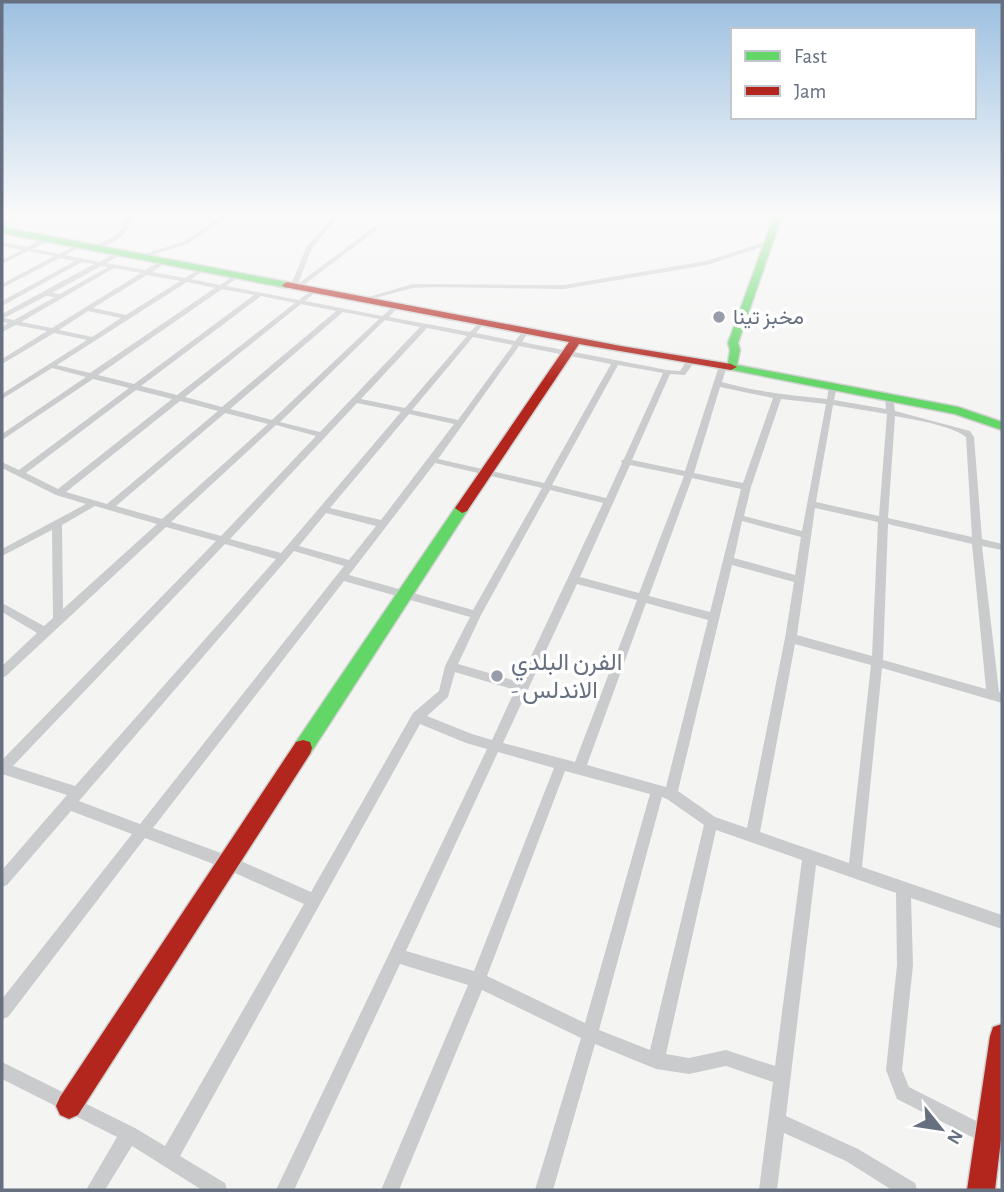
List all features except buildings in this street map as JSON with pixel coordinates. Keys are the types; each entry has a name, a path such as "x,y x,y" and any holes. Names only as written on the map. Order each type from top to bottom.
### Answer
{"street":[{"path":"2,286 29,272"},
{"path":"2,304 53,272"},
{"path":"2,319 87,272"},
{"path":"2,330 98,272"},
{"path":"2,362 147,272 261,294 302,291 341,310 470,335 521,337 727,367 832,394 891,414 959,430 970,437 977,541 998,697 791,638"},
{"path":"2,397 198,272"},
{"path":"219,272 302,291 364,299 482,323 521,337"},
{"path":"302,291 305,272"},
{"path":"59,492 180,398 325,272"},
{"path":"364,299 413,286 564,287 656,272"},
{"path":"735,350 733,343 759,272"},
{"path":"580,767 645,597 719,384 735,350 744,344 768,272"},
{"path":"2,438 239,275"},
{"path":"47,294 61,296"},
{"path":"20,473 261,294"},
{"path":"2,673 58,617 165,524 396,306"},
{"path":"86,309 127,317"},
{"path":"108,508 341,310"},
{"path":"2,319 93,339"},
{"path":"2,880 292,547 482,323"},
{"path":"314,901 227,862 142,832 2,768 424,327"},
{"path":"2,1011 433,460 521,337"},
{"path":"571,346 616,362 667,372 682,373 691,361"},
{"path":"69,1106 404,594 571,346"},
{"path":"169,1159 417,717 444,694 451,666 476,615 544,487 616,362"},
{"path":"52,366 323,435"},
{"path":"285,1190 397,956 667,372"},
{"path":"719,384 778,396 832,394 889,397 958,411 1001,425"},
{"path":"752,836 791,638 811,504 832,394"},
{"path":"544,1190 664,793 727,560 741,518 746,487 778,396"},
{"path":"855,871 877,662 891,414 889,397"},
{"path":"356,400 458,423"},
{"path":"433,460 607,501"},
{"path":"625,461 746,487"},
{"path":"2,465 59,492 282,557"},
{"path":"2,553 94,503"},
{"path":"811,504 1002,547"},
{"path":"323,509 382,524"},
{"path":"741,518 807,535"},
{"path":"57,525 58,617"},
{"path":"292,547 349,564"},
{"path":"727,560 800,580"},
{"path":"341,576 476,615"},
{"path":"573,579 713,617"},
{"path":"3,609 45,632"},
{"path":"451,666 521,687"},
{"path":"417,717 470,739 580,767 664,793 711,822 1002,922"},
{"path":"390,1190 478,980 562,763"},
{"path":"656,1061 711,822"},
{"path":"768,1190 810,856"},
{"path":"903,888 905,965 894,1070 896,1080 903,1093 988,1136"},
{"path":"397,956 478,980 590,1034 656,1061 689,1066 726,1058 781,1076"},
{"path":"981,1190 1002,1036"},
{"path":"2,1071 129,1134 218,1190"},
{"path":"776,1120 852,1155 908,1190"},
{"path":"95,1190 129,1134"}],"traffic: fast":[{"path":"218,272 287,285"},
{"path":"758,272 733,343 735,350 731,367 958,411 1002,426"},
{"path":"303,748 462,508"}],"traffic: jam":[{"path":"287,285 621,349 731,367"},
{"path":"462,508 576,340"},
{"path":"69,1106 303,748"},
{"path":"981,1190 1002,1036"}],"place":[{"name":"مخبز تينا","path":"719,317"},
{"name":"الفرن البلدي - الاندلس","path":"497,676"}]}
